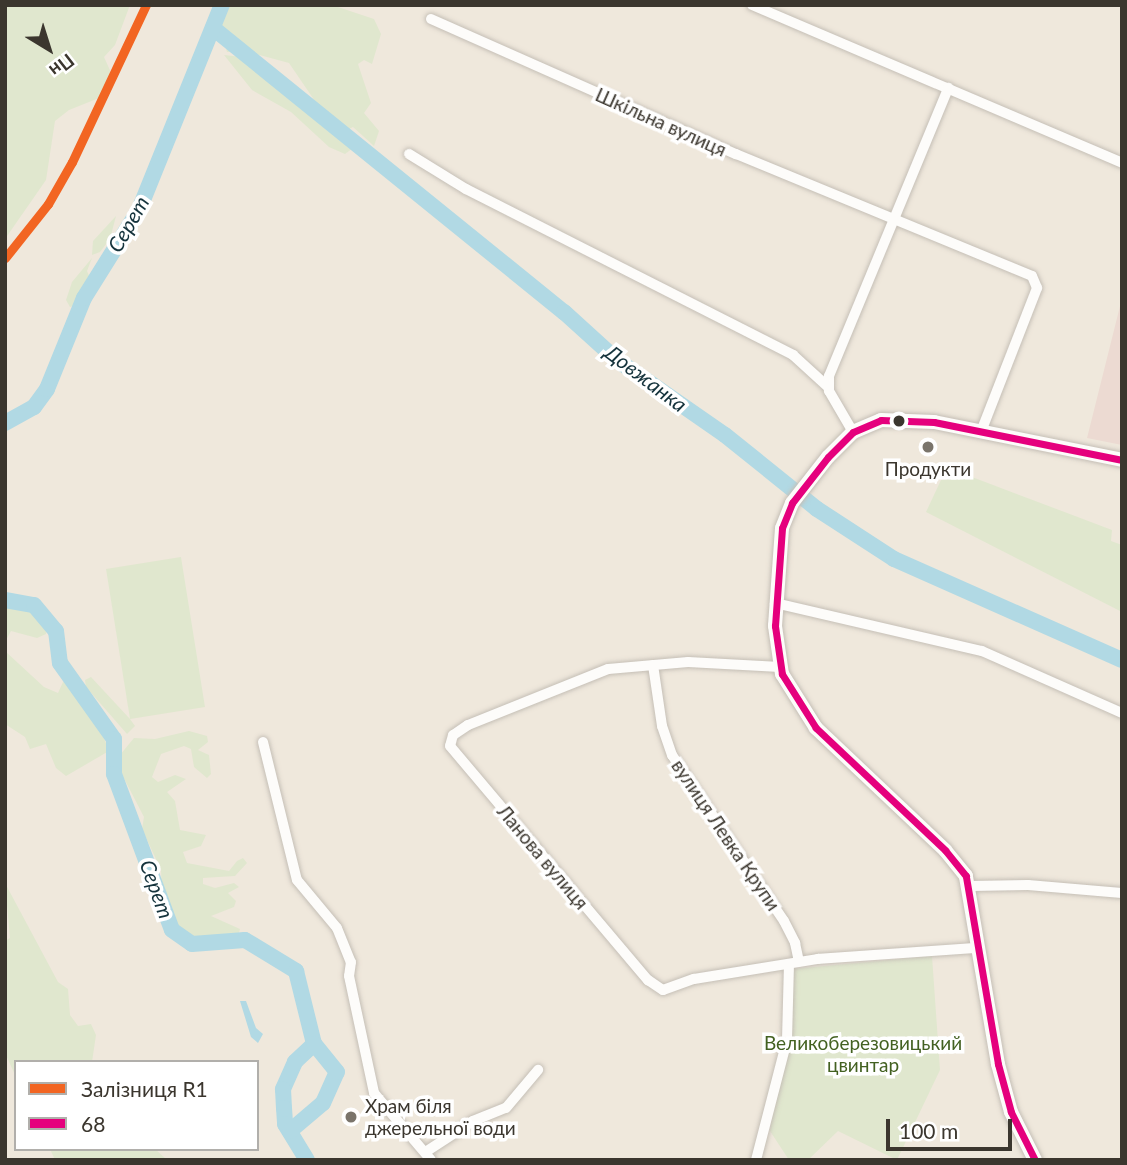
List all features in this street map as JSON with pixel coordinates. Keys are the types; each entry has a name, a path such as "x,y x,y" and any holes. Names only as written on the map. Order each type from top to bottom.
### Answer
{"street":[{"path":"752,5 1122,163"},
{"name":"Шкільна вулиця","path":"430,19 894,220 1025,273 1036,282 981,432"},
{"path":"827,386 948,88"},
{"path":"409,154 466,188 793,355 827,386 853,432"},
{"path":"1035,1160 1007,1098 977,948 971,886 945,849 816,727 789,690 780,667 775,626 782,528 792,503 803,487 853,432 881,420 902,418 1122,460"},
{"path":"775,603 982,651 1122,713"},
{"name":"Ланова вулиця","path":"780,667 653,664 608,669 566,682 468,725 453,735 450,746 648,980 663,990 694,979 794,963 977,948"},
{"name":"вулиця Левка Крупи","path":"653,664 662,726 672,755 784,921 795,943 787,1040 756,1160"},
{"path":"263,742 297,880 337,928 351,962 349,976 374,1093 429,1155 473,1121 506,1108 538,1070"},
{"path":"971,886 1028,885 1122,893"}],"shaded area":[{"path":"1122,298 1122,445 1087,438"}],"green space":[{"path":"5,5 130,5 115,45 104,57 113,77 99,98 69,110 55,121 46,180 5,239"},
{"path":"223,5 332,5 374,19 381,34 372,64 364,60 358,64 371,103 364,113 379,131 374,146 353,127 349,129 353,148 345,154 329,147 291,112 252,90 224,55 251,58 319,107 289,63 248,52 227,52 217,19"},
{"path":"116,216 110,239 100,252 92,255 93,241"},
{"path":"92,258 87,271 92,282 89,290 81,303 70,307 66,300 72,282"},
{"path":"972,477 1112,530 1111,541 1122,545 1122,612 926,512 941,480"},
{"path":"181,557 205,707 130,719 106,569"},
{"path":"16,599 33,610 47,627 46,634 37,638 11,631 5,642 5,600"},
{"path":"5,651 44,687 58,693 63,682 86,692 109,751 66,776 56,768 46,744 30,749 25,737 5,724"},
{"path":"91,677 135,726 127,734 86,687 85,680"},
{"path":"189,731 207,736 208,742 198,750 209,755 211,774 207,778 194,767 191,749 184,746 161,754 152,777 158,782 175,775 186,779 167,792 175,801 180,830 206,835 201,846 183,852 187,863 229,871 243,858 247,863 235,876 203,878 203,884 215,888 234,883 239,887 228,893 236,901 234,907 211,916 240,929 238,936 191,937 179,930 162,897 161,870 142,829 144,817 115,761 134,738 155,739"},
{"path":"5,883 58,982 68,989 70,1015 78,1026 91,1024 96,1035 92,1060 14,1060 14,1073 5,1053 5,941 10,938"},
{"name":"Великоберезовицький цвинтар","path":"932,956 940,1070 897,1160 838,1131 808,1160 789,1160 770,1131 792,969"},
{"path":"51,1151 157,1151 166,1159 55,1160"}],"water":[{"path":"240,1001 246,1001 256,1028 263,1034 258,1043 251,1037"}],"waterway":[{"name":"Серет","path":"5,423 34,407 47,389 84,298 139,210 222,5"},
{"name":"Довжанка","path":"213,28 564,312 617,360 725,435 817,509 894,559 1122,660"},
{"name":"Серет","path":"5,600 34,605 56,631 60,663 114,739 114,774 172,930 192,944 245,940 296,971 314,1044 295,1062 283,1089 284,1108 285,1124 307,1160"},
{"path":"290,1131 323,1103 337,1072 314,1044"}],"rail line":[{"name":"R1","path":"5,258 48,204 72,162 146,5"}],"transit line":[{"name":"68","path":"1035,1160 1011,1112 998,1064 966,876 945,850 816,728 782,674 775,626 782,528 792,503 828,457 853,432 881,420 934,422 1122,460"}],"place":[{"name":"Продукти","path":"928,447"},
{"name":"Храм біля джерельної води","path":"351,1117"}]}
